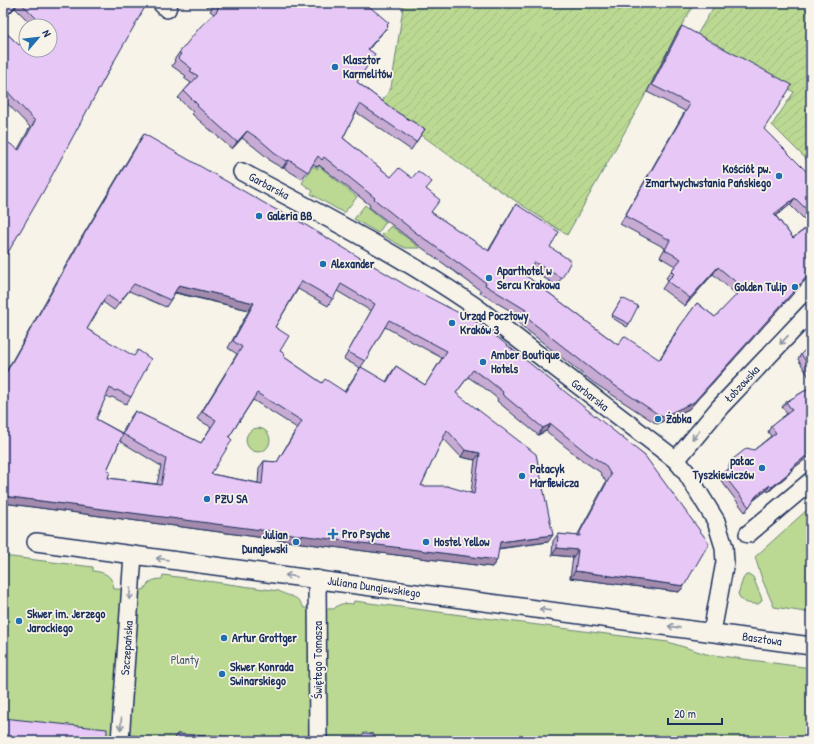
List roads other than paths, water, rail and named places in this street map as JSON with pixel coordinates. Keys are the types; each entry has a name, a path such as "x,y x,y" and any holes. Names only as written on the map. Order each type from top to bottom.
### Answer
{"street":[{"name":"Garbarska","path":"242,172 305,206 446,287 482,312 676,460 686,472 716,521 724,547 725,562 712,632"},
{"name":"Łobzowska","path":"676,460 720,407 811,311"},
{"path":"748,534 810,484"},
{"name":"Juliana Dunajewskiego","path":"36,542 712,632"},
{"name":"Szczepańska","path":"120,741 133,555"},
{"name":"Świętego Tomasza","path":"317,579 318,741"},
{"name":"Basztowa","path":"712,632 811,646"}],"place":[{"name":"Klasztor Karmelitów","path":"335,67"},
{"name":"Kościół pw. Zmartwychwstania Pańskiego","path":"779,176"},
{"name":"Galeria BB","path":"259,216"},
{"name":"Alexander","path":"323,264"},
{"name":"Aparthotel w Sercu Krakowa","path":"489,278"},
{"name":"Golden Tulip","path":"795,287"},
{"name":"Urząd Pocztowy Kraków 3","path":"452,323"},
{"name":"Amber Boutique Hotels","path":"483,362"},
{"name":"Żabka","path":"658,419"},
{"name":"pałac Tyszkiewiczów","path":"762,468"},
{"name":"Pałacyk Marfiewicza","path":"522,476"},
{"name":"PZU SA","path":"207,499"},
{"name":"Pro Psyche","path":"333,534"},
{"name":"Julian Dunajewski","path":"296,542"},
{"name":"Hostel Yellow","path":"426,542"},
{"name":"Skwer im. Jerzego Jarockiego","path":"19,621"},
{"name":"Artur Grottger","path":"224,638"},
{"name":"Skwer Konrada Swinarskiego","path":"222,674"}],"park label":[{"name":"Planty","path":"185,660"}]}
